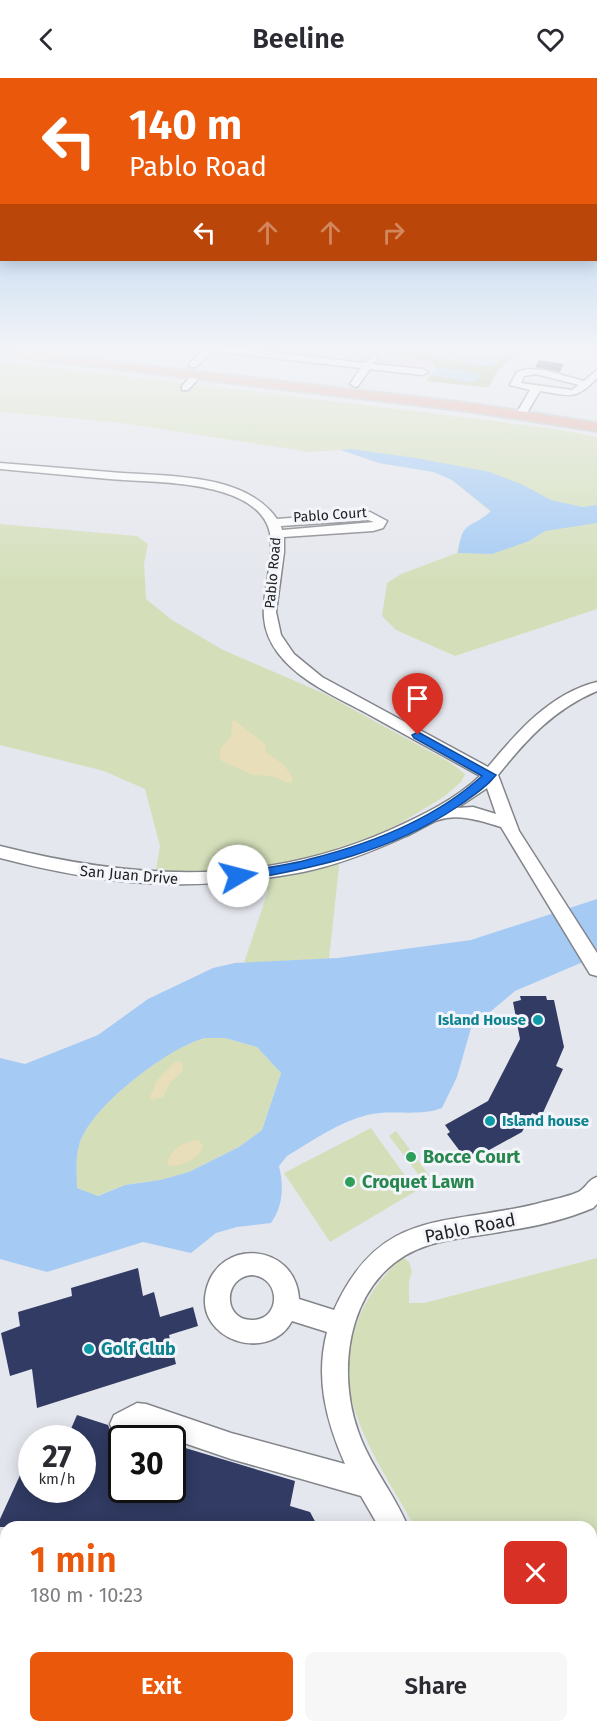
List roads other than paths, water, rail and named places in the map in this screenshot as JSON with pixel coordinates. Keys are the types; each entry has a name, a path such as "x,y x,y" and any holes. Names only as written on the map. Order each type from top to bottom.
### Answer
{"street":[{"name":"Pablo Road","path":"0,466 211,486 252,501 276,529 270,615 274,635 290,659 317,680 490,775"},
{"name":"Pablo Court","path":"370,516 381,521 379,525 373,527 276,529 370,516"},
{"name":"San Juan Drive","path":"0,852 56,868 116,877 166,880 238,876 300,866 343,855 375,844 438,814 475,789 490,775 535,722 568,699 597,686"},
{"path":"490,775 507,823 595,965"},
{"path":"438,814 473,813 507,823"},
{"name":"Pablo Road","path":"391,1521 343,1429 334,1382 334,1359 347,1305 365,1278 397,1248 416,1239 435,1232 534,1215 567,1203 593,1197"},
{"path":"285,1307 341,1324"},
{"path":"123,1424 137,1416 146,1417 231,1446 372,1485"}],"water":[{"path":"350,449 416,458 490,472 523,485 551,500 582,507 597,505 597,523 545,531 529,541 492,554 458,553 465,529 491,511 452,480 434,472 379,463 341,450"},
{"path":"597,899 597,956 515,991 471,1028 457,1077 442,1108 424,1112 376,1113 357,1118 287,1156 279,1166 282,1181 281,1196 278,1210 271,1223 237,1227 216,1233 191,1253 143,1242 47,1272 0,1259 0,1058 25,1064 98,1035 148,999 213,968 235,963 338,958 471,940","holes":["205,1038 225,1038 257,1047 281,1073 262,1130 239,1147 189,1172 160,1180 125,1185 98,1196 77,1188 79,1146 97,1114 132,1081 171,1053"]}],"place":[{"name":"Island House","path":"538,1020"},
{"name":"Island house","path":"490,1121"},
{"name":"Bocce Court","path":"411,1157"},
{"name":"Croquet Lawn","path":"350,1182"},
{"name":"Golf Club","path":"89,1349"}]}
